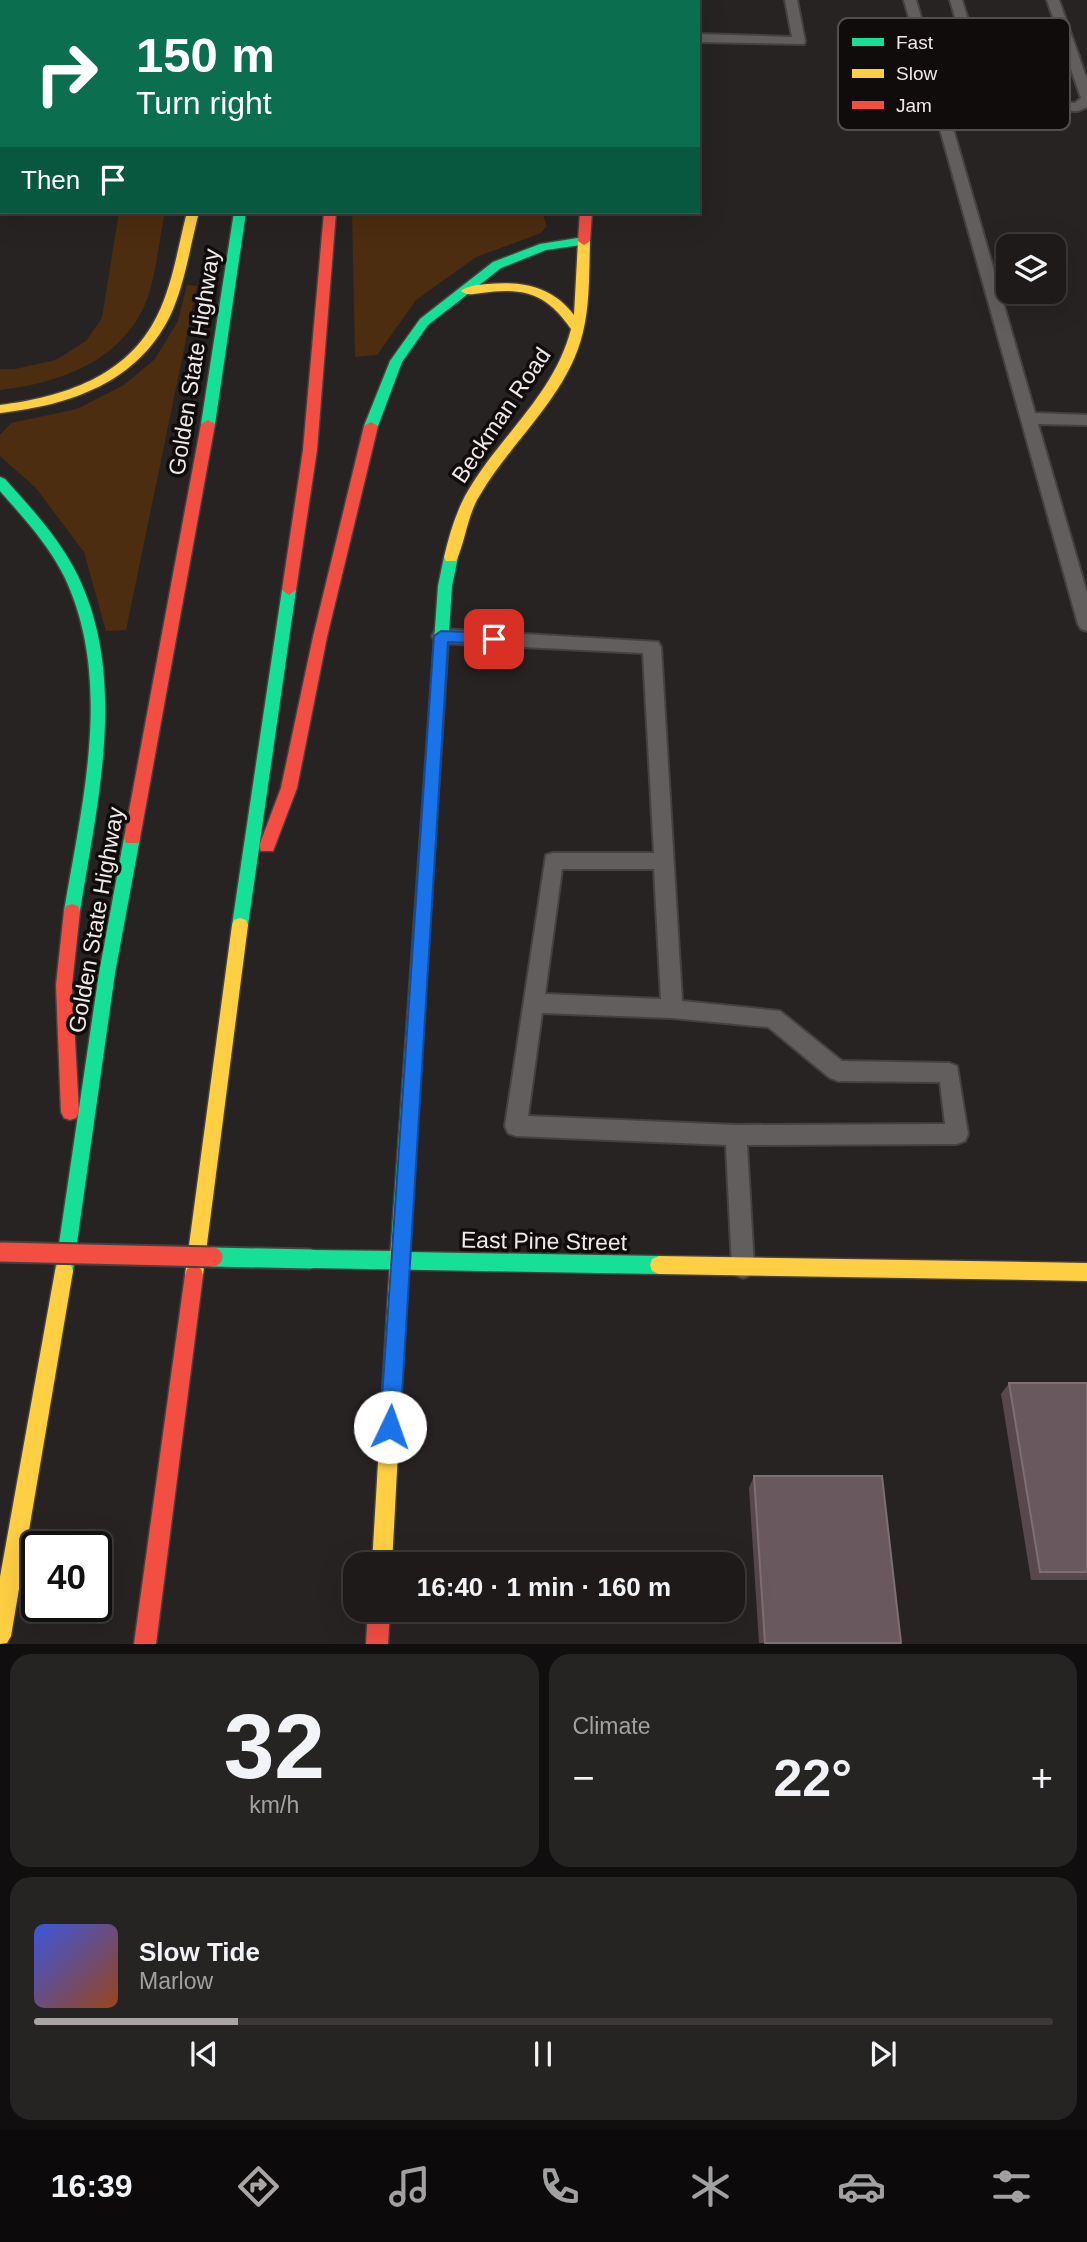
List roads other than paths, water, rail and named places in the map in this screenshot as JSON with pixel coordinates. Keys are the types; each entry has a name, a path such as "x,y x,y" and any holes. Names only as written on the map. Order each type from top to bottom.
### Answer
{"main road":[{"path":"0,409 23,408 65,397 103,381 132,362 151,340 164,317 192,214"},
{"name":"Golden State Highway","path":"0,1636 74,1213 107,973 198,482 223,336 240,214"},
{"path":"145,1643 242,909 310,450 330,214"},
{"name":"Beckman Road","path":"383,1552 399,1261 445,586 454,541 471,499 495,462 550,390 570,354 578,330 586,214"},
{"path":"242,909 289,788 320,637 373,417 396,361 424,323 497,265 544,247 584,241"},
{"path":"462,292 503,285 533,288 554,297 568,311 578,330"},
{"path":"0,482 55,550 71,579 87,619 94,661 97,710 94,770 65,969 74,1213"},
{"name":"East Pine Street","path":"0,1252 1087,1272"},
{"path":"377,1643 378,1622"}],"lane":[{"path":"700,38 799,41 791,0"},
{"path":"910,0 915,18"},
{"path":"956,0 961,18"},
{"path":"1053,0 1059,18"},
{"path":"1070,50 1087,99 1077,107 1070,107"},
{"path":"947,130 1087,624"},
{"path":"1028,418 1087,419"},
{"path":"441,636 652,647 672,1009"},
{"path":"533,1003 672,1009 773,1018 838,1071 949,1073 957,1135 736,1135 516,1126 533,1003 553,861 664,861"},
{"path":"736,1135 743,1267"}]}
